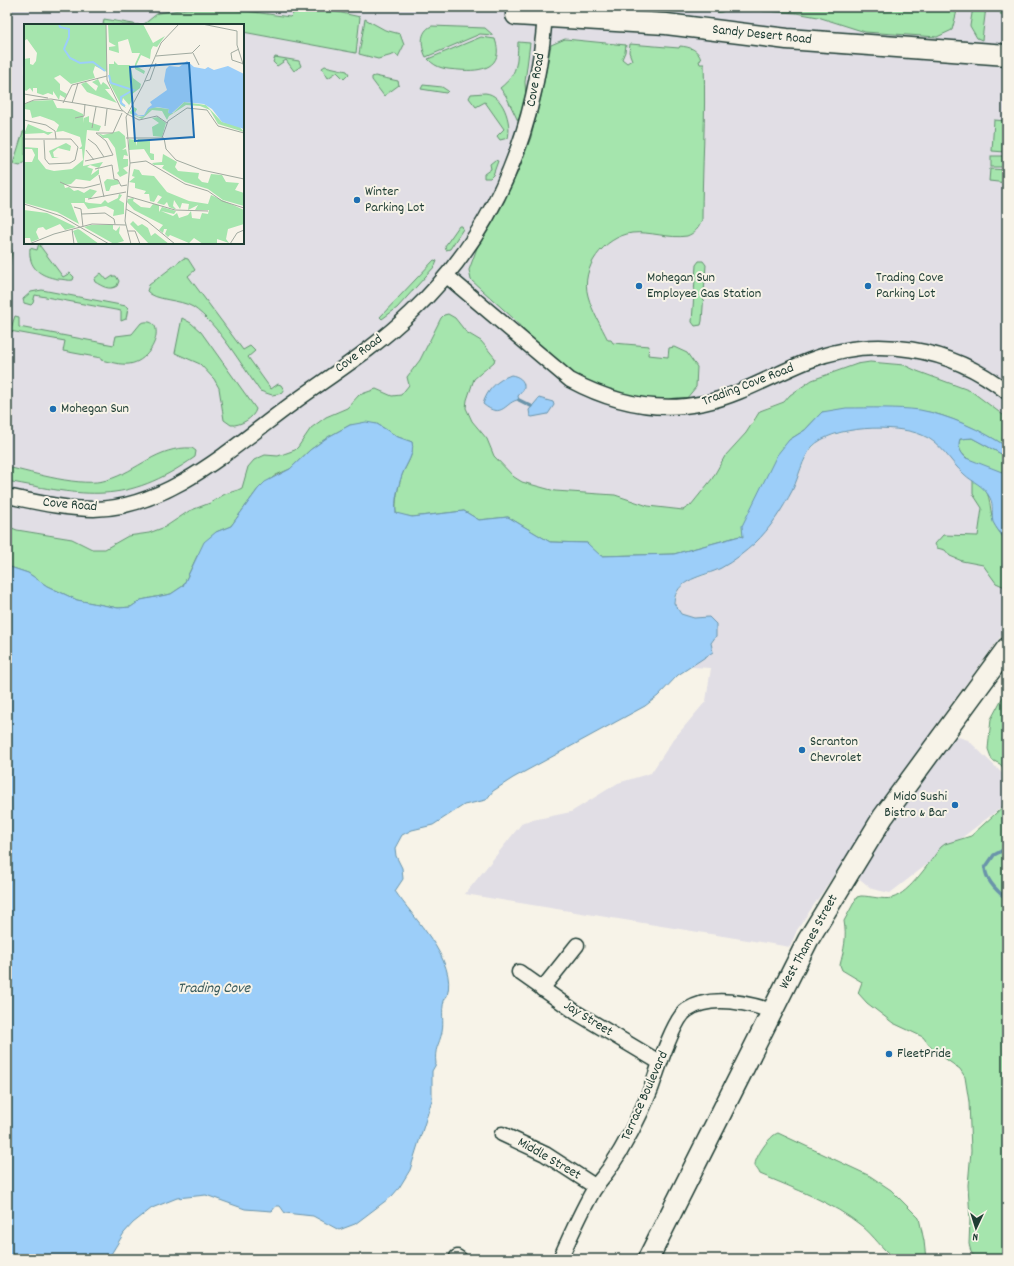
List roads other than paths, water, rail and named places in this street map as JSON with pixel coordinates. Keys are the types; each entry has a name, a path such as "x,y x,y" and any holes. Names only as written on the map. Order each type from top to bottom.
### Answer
{"main road":[{"name":"Sandy Desert Road","path":"517,11 545,12 666,24 787,39 1007,55"},
{"name":"West Thames Street","path":"648,1259 808,940 883,817 1007,648"}],"street":[{"name":"Cove Road","path":"7,496 70,508 95,509 118,507 162,494 192,476 383,337 410,315 447,276 467,249 495,203 518,152 528,122 539,72 545,12"},
{"name":"Trading Cove Road","path":"447,276 570,380 588,390 631,404 672,407 704,403 753,386 829,354 873,347 910,350 938,355 960,363 983,375 1007,392"},
{"path":"542,989 577,945"},
{"name":"Jay Street","path":"519,972 583,1017 659,1062"},
{"name":"Terrace Boulevard","path":"560,1259 596,1187 610,1169 636,1123 651,1088 659,1062 682,1014 696,1005 710,1002 749,1005 772,1011"},
{"name":"Middle Street","path":"502,1134 545,1154 596,1187"}],"water":[{"path":"511,375 518,377 524,385 524,389 518,396 519,400 495,411 483,404 487,394 493,386"},
{"path":"539,398 553,402 554,405 548,414 532,417 530,416 529,410"},
{"name":"Trading Cove","path":"846,408 901,408 931,412 965,424 988,435 1007,447 1007,457 972,438 960,439 959,445 961,452 966,458 1007,474 1007,540 1005,540 993,522 992,504 987,493 967,477 940,447 929,438 911,431 881,428 834,434 821,440 812,447 803,463 788,498 776,518 761,537 743,553 726,565 685,583 679,588 674,603 681,614 694,618 709,617 716,624 716,636 711,643 713,652 678,675 658,696 645,706 513,778 493,791 486,800 464,805 433,825 412,830 402,835 395,848 396,856 402,868 403,879 395,891 432,940 446,968 449,982 447,996 443,1005 443,1028 436,1051 436,1064 432,1071 432,1100 410,1170 399,1188 392,1196 355,1224 339,1230 313,1216 285,1213 280,1206 276,1206 272,1211 245,1209 206,1195 177,1198 152,1208 133,1223 124,1233 108,1259 7,1259 7,566 28,573 47,586 77,600 118,608 131,607 141,600 171,594 183,586 204,542 216,532 231,526 258,489 265,482 290,469 310,450 328,437 350,425 366,422 377,424 398,437 412,442 413,446 411,455 402,475 398,489 396,513 412,517 464,511 479,520 508,517 550,542 587,543 601,556 674,554 740,536 743,537 742,526 777,455 789,440 805,430 822,412"}],"waterway":[{"path":"519,400 531,406"},
{"path":"1007,848 994,855 985,868 990,882 996,890 1007,899"}],"place":[{"name":"Winter Parking Lot","path":"357,200"},
{"name":"Mohegan Sun Employee Gas Station","path":"639,286"},
{"name":"Trading Cove Parking Lot","path":"868,286"},
{"name":"Mohegan Sun","path":"53,409"},
{"name":"Scranton Chevrolet","path":"802,750"},
{"name":"Mido Sushi Bistro & Bar","path":"955,805"},
{"name":"FleetPride","path":"889,1054"}]}
